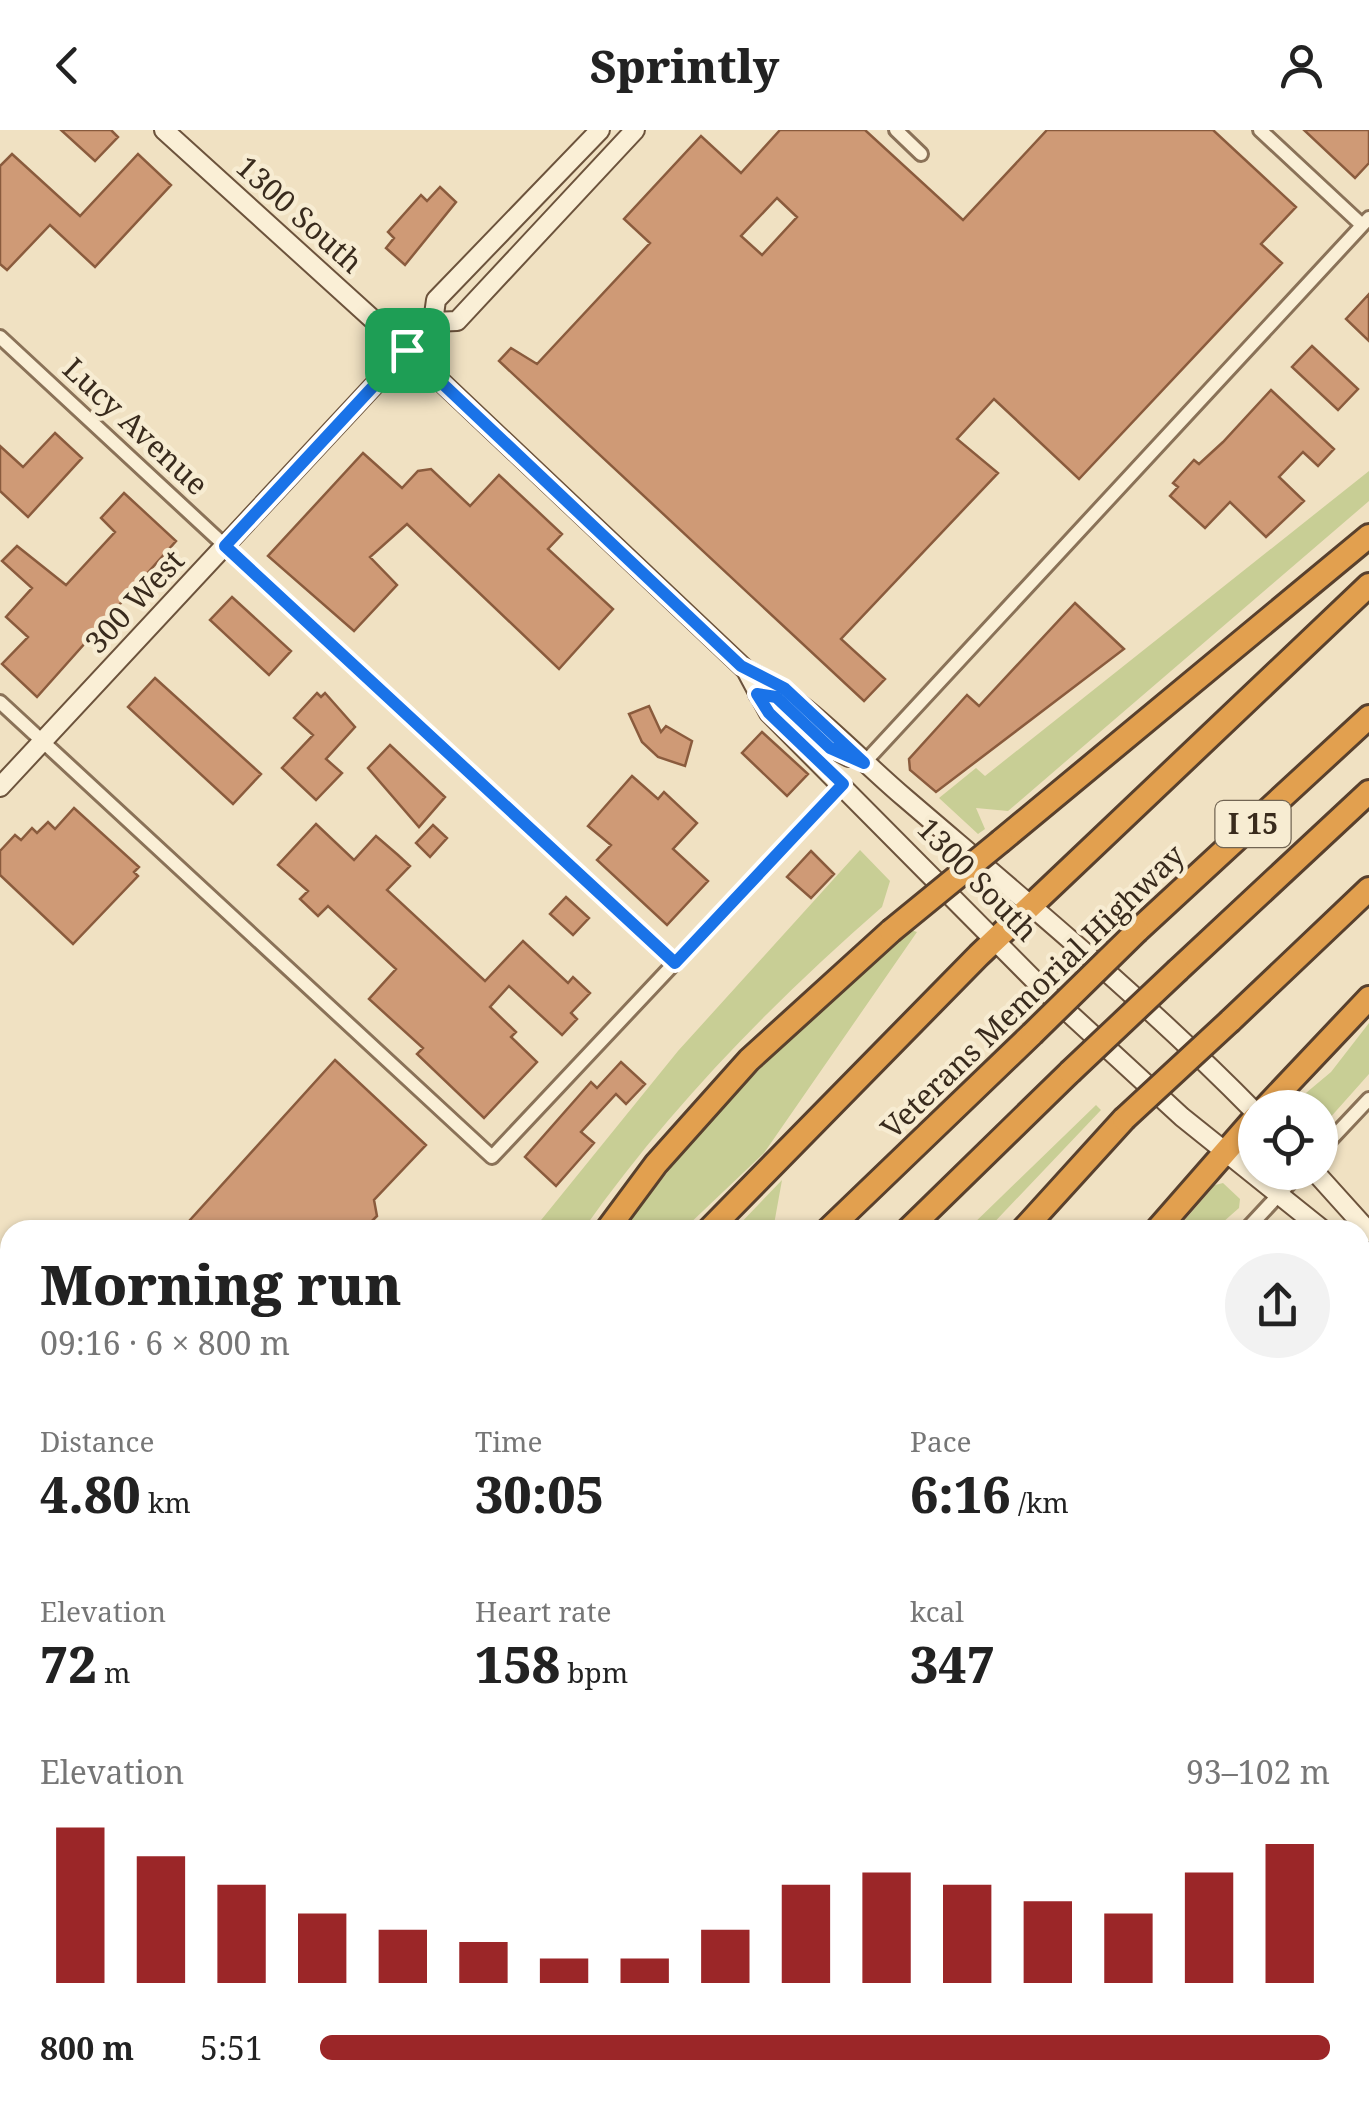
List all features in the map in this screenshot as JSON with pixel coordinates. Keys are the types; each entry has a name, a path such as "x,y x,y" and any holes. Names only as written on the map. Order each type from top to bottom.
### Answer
{"highway":[{"path":"614,1220 656,1164 748,1060 892,931 1369,536"},
{"path":"719,1220 997,938 1369,585"},
{"name":"Veterans Memorial Highway","path":"838,1220 1137,932 1369,717"},
{"name":"I 15","path":"918,1220 1369,792"},
{"path":"1032,1220 1124,1120 1369,889"},
{"path":"1282,1090 1369,998"},
{"path":"1165,1220 1238,1135"}],"main road":[{"name":"1300 South","path":"164,130 407,350 746,670 784,688 864,763 1031,906 1238,1099"},
{"name":"300 West","path":"0,787 434,322 436,300 600,130"},
{"name":"300 West","path":"434,322 457,321 635,130"},
{"name":"1300 South","path":"746,670 769,713 1045,990 1224,1151 1311,1220"},
{"path":"757,694 776,697 830,748 864,763"},
{"path":"1331,1190 1358,1220"}],"street":[{"path":"896,130 921,154"},
{"path":"864,763 1366,222 1260,130"},
{"name":"Lucy Avenue","path":"0,336 675,963"},
{"path":"0,702 492,1157 843,784"},
{"path":"1338,1132 1369,1099"},
{"path":"1256,1220 1284,1190"}],"green space":[{"path":"1369,471 1369,501 1008,811 976,808 985,829 978,834 939,798 976,768 985,776"},
{"path":"860,850 890,881 882,907 800,981 723,1060 650,1142 590,1220 541,1220 678,1051"},
{"path":"908,929 917,932 764,1153 694,1220 631,1220 722,1109 794,1035"},
{"path":"1369,1023 1369,1074 1338,1109 1338,1090 1310,1090 1331,1072"},
{"path":"1096,1105 1101,1110 996,1220 977,1220"},
{"path":"782,1180 775,1220 744,1220"},
{"path":"1223,1183 1240,1199 1239,1208 1225,1220 1185,1220 1215,1185"}],"building":[{"path":"61,130 111,130 118,137 95,161"},
{"path":"780,130 865,130 963,220 1047,130 1213,130 1296,207 1261,244 1282,263 1079,479 994,399 957,439 998,473 841,639 885,679 864,701 499,361 511,348 537,364 650,243 624,219 701,136 741,173","holes":["777,198 797,217 762,255 741,236"]},
{"path":"1304,130 1369,130 1369,163 1355,178"},
{"path":"12,154 80,216 138,154 171,185 95,267 50,225 7,270 0,264 0,166"},
{"path":"440,187 456,202 405,265 386,248 394,238 388,232 421,195 427,201"},
{"path":"1369,294 1369,341 1346,319"},
{"path":"1312,346 1358,389 1338,410 1292,367"},
{"path":"1271,390 1334,449 1318,466 1303,452 1279,477 1304,501 1266,537 1230,502 1205,528 1170,496 1178,487 1173,483 1194,460 1199,464 1223,442"},
{"path":"55,433 82,458 28,517 0,491 0,446 23,467"},
{"path":"363,453 402,488 418,471 431,469 470,506 499,475 562,534 548,549 613,609 559,669 407,524 370,557 397,585 354,631 268,556"},
{"path":"124,493 176,541 37,697 2,664 28,637 6,617 32,588 2,561 17,546 66,585 115,532 101,518"},
{"path":"232,597 291,651 269,675 210,620"},
{"path":"1075,603 1124,649 936,792 910,770 909,759 967,695 979,706"},
{"path":"155,678 261,774 233,804 128,707"},
{"path":"317,693 321,697 325,693 355,727 326,759 342,773 316,800 282,768 313,735 294,718"},
{"path":"649,706 661,732 666,726 692,741 685,766 658,757 642,742 629,714"},
{"path":"762,732 808,774 787,796 742,753"},
{"path":"390,745 445,797 419,827 368,768"},
{"path":"632,776 658,799 664,792 697,823 673,849 708,881 667,925 597,860 611,845 588,826"},
{"path":"74,808 139,867 134,872 138,876 73,944 0,875 0,851 15,835 21,840 32,828 37,833 48,822 55,829"},
{"path":"316,824 354,860 376,836 410,866 387,890 485,981 523,941 568,983 573,977 590,993 571,1013 577,1019 562,1035 509,986 490,1007 516,1032 511,1037 537,1062 484,1118 417,1054 423,1048 369,999 396,969 328,906 318,916 300,899 308,891 278,865"},
{"path":"433,825 447,838 430,857 416,843"},
{"path":"811,851 834,874 811,898 787,877"},
{"path":"566,897 589,918 573,935 550,914"},
{"path":"335,1060 426,1145 374,1200 377,1216 373,1220 190,1220"},
{"path":"621,1062 645,1084 626,1104 616,1094 581,1132 594,1143 556,1186 525,1157 591,1082 597,1088"}],"route":[{"path":"407,350 741,666 784,688 864,763 830,748 776,697 757,694 769,713 843,784 675,963 225,546 407,350"}]}
